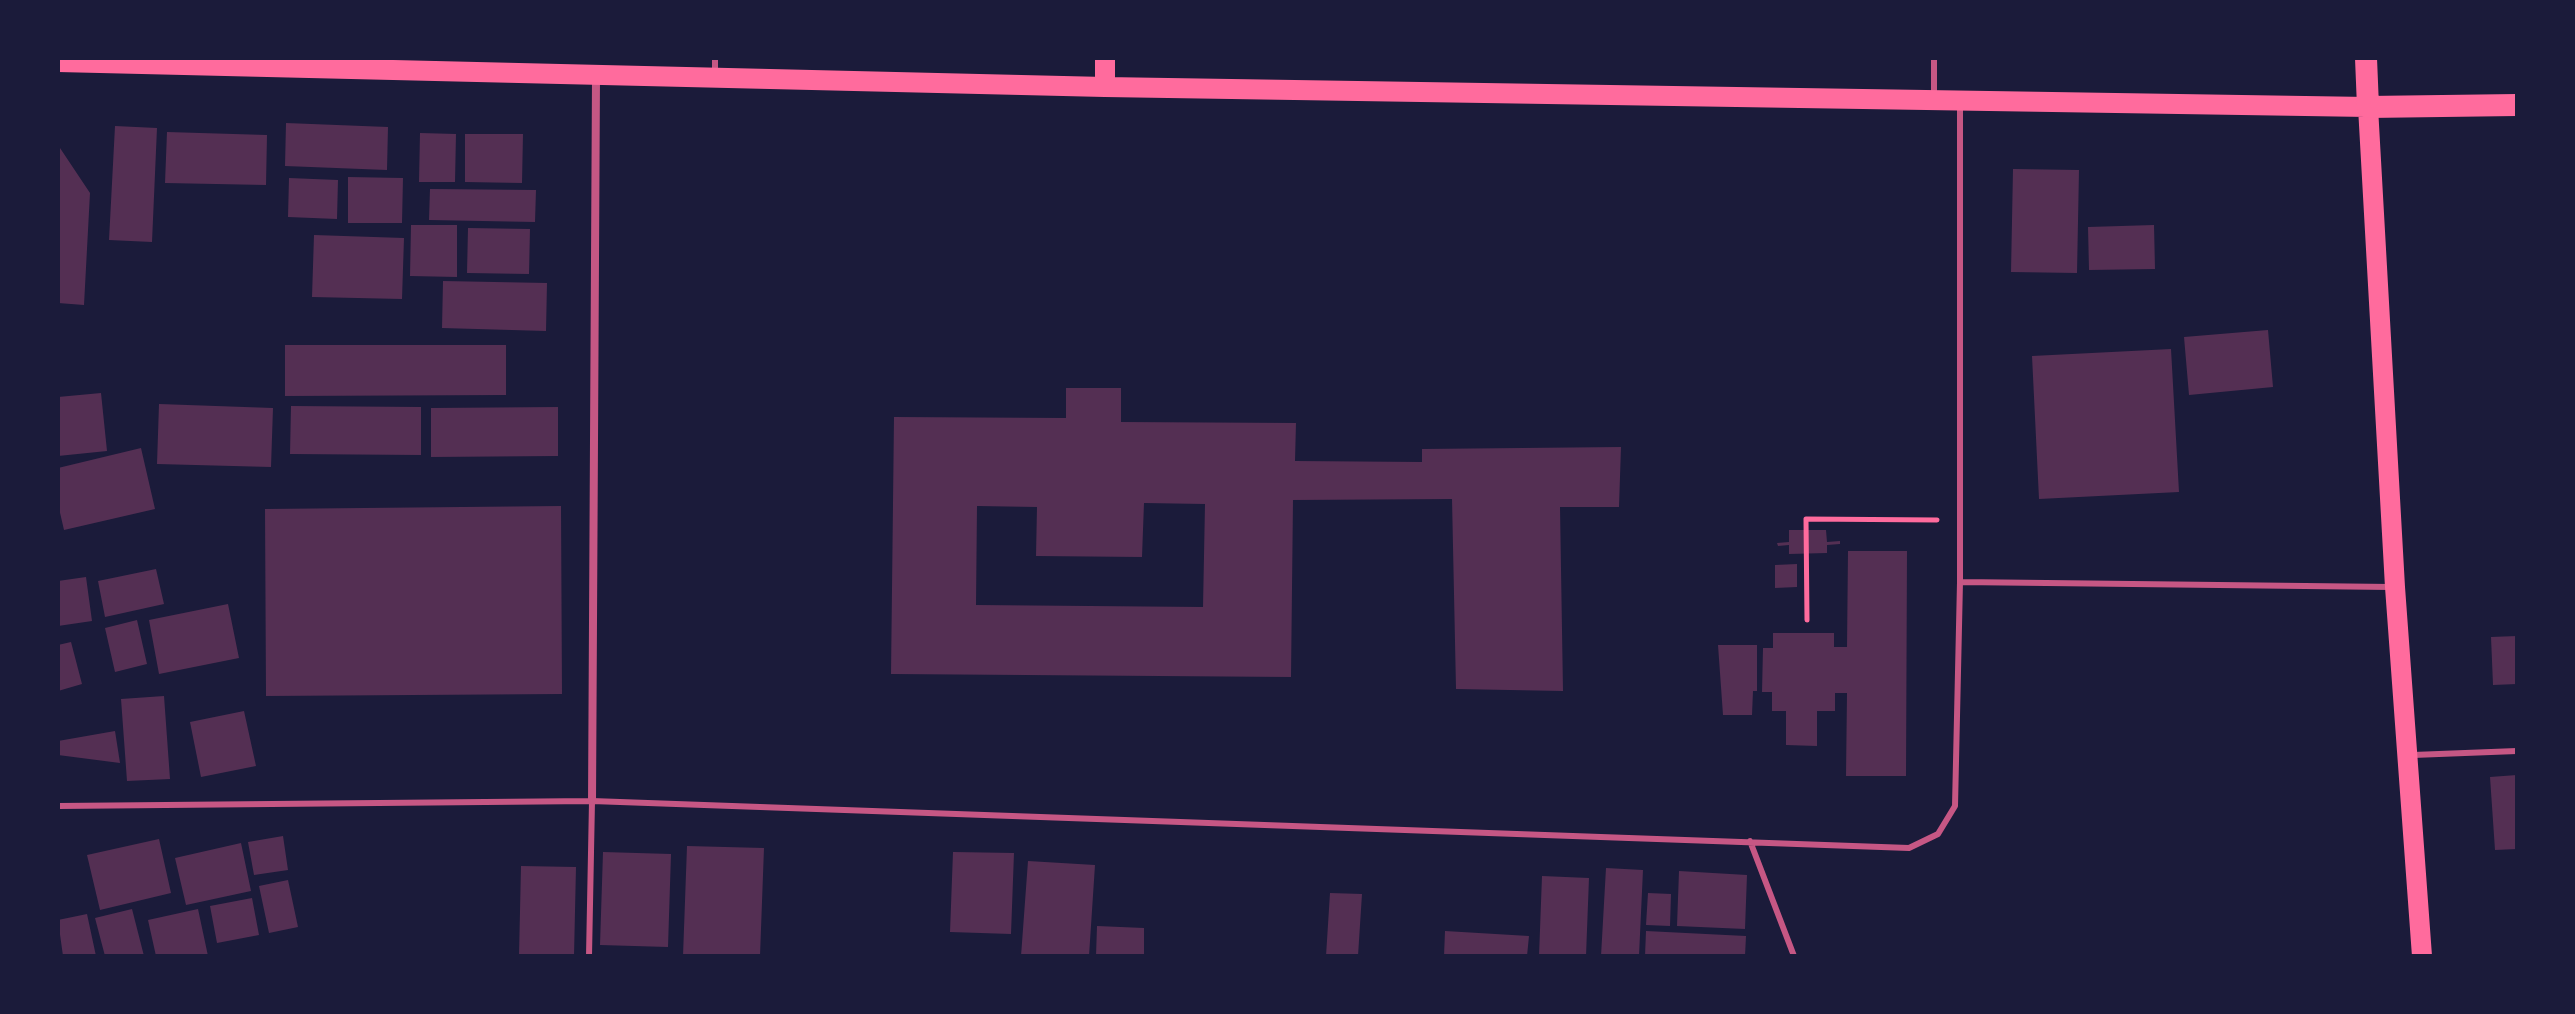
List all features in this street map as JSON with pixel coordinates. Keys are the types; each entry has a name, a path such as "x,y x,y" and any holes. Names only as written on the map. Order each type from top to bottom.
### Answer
{"highway":[{"path":"2366,58 2368,107 2517,105"}],"main road":[{"path":"1105,58 1105,87"},
{"path":"58,62 190,61 596,76 715,68 1105,87 2368,107 2395,587 2422,956"}],"street":[{"path":"592,801 596,76"}],"lane":[{"path":"1934,58 1934,98"},
{"path":"58,806 592,801 1909,848 1938,834 1955,806 1960,582 1960,101"},
{"path":"1960,582 2395,587"},
{"path":"2407,755 2517,751"},
{"path":"589,956 592,801"},
{"path":"1750,841 1794,956"}],"path":[{"path":"1807,620 1806,519 1958,520"}],"building":[{"path":"286,123 388,127 387,170 285,166"},
{"path":"115,126 157,128 152,242 109,240"},
{"path":"167,132 267,135 266,185 165,183"},
{"path":"420,133 456,134 455,182 419,182"},
{"path":"465,134 523,134 522,183 465,182"},
{"path":"58,145 90,193 84,305 58,303"},
{"path":"2013,169 2079,170 2077,273 2011,272"},
{"path":"348,177 403,178 402,223 348,223"},
{"path":"289,178 338,180 337,219 288,217"},
{"path":"430,189 536,190 535,222 429,220"},
{"path":"411,225 457,225 457,277 410,276"},
{"path":"2154,225 2155,269 2089,270 2088,227"},
{"path":"468,228 530,229 529,274 467,273"},
{"path":"314,235 404,238 402,299 312,297"},
{"path":"443,281 547,283 546,331 442,328"},
{"path":"2268,330 2273,387 2189,395 2184,337"},
{"path":"285,345 506,345 506,395 285,396"},
{"path":"2171,349 2179,492 2039,499 2032,356"},
{"path":"1066,388 1121,388 1121,422 1296,423 1295,461 1422,462 1422,449 1621,447 1619,507 1560,507 1563,691 1456,689 1452,499 1293,500 1291,677 891,674 894,417 1066,418","holes":["1144,503 1205,504 1203,607 976,605 977,506 1037,507 1036,556 1142,557"]},
{"path":"101,393 107,451 58,456 58,397"},
{"path":"159,404 273,408 271,467 157,464"},
{"path":"291,406 421,407 421,455 290,454"},
{"path":"558,407 558,456 431,457 431,408"},
{"path":"141,448 155,509 64,530 58,504 58,468"},
{"path":"561,506 562,694 266,696 265,509"},
{"path":"1789,530 1826,530 1827,542 1840,541 1840,544 1827,545 1827,553 1789,554 1789,545 1778,546 1777,543 1789,542"},
{"path":"1848,551 1907,551 1906,776 1846,776 1847,693 1835,693 1835,711 1817,711 1817,746 1786,745 1786,711 1772,711 1772,692 1762,692 1763,648 1773,648 1773,633 1834,633 1834,647 1847,647"},
{"path":"1797,564 1797,587 1775,588 1775,565"},
{"path":"156,569 164,604 105,617 98,581"},
{"path":"86,577 92,621 58,626 58,581"},
{"path":"228,604 239,658 159,674 149,620"},
{"path":"137,620 147,664 115,672 105,628"},
{"path":"2517,636 2517,684 2493,685 2491,637"},
{"path":"71,642 82,684 58,691 58,645"},
{"path":"1718,645 1757,645 1757,691 1753,691 1752,715 1723,715"},
{"path":"164,696 170,779 127,781 121,699"},
{"path":"244,711 256,766 201,777 190,722"},
{"path":"115,731 120,763 58,755 58,741"},
{"path":"2517,775 2517,849 2495,850 2490,777"},
{"path":"283,836 288,870 254,875 248,842"},
{"path":"159,839 171,893 100,910 87,855"},
{"path":"241,843 251,891 186,905 175,858"},
{"path":"687,846 764,848 760,956 683,956"},
{"path":"603,852 671,854 668,947 600,945"},
{"path":"953,852 1014,853 1011,934 950,932"},
{"path":"1028,861 1095,865 1089,956 1021,956"},
{"path":"521,866 576,867 574,956 519,956"},
{"path":"1606,868 1643,870 1639,956 1601,956"},
{"path":"1679,871 1747,875 1745,929 1677,926"},
{"path":"1542,876 1589,878 1586,956 1539,956"},
{"path":"288,880 298,927 269,933 259,886"},
{"path":"1330,893 1362,894 1358,956 1326,956"},
{"path":"1648,893 1671,894 1670,926 1646,925"},
{"path":"252,898 259,935 217,943 210,906"},
{"path":"132,909 144,956 105,956 95,918"},
{"path":"198,909 208,956 156,956 148,920"},
{"path":"87,914 96,956 63,956 58,920"},
{"path":"1097,926 1144,928 1144,956 1096,956"},
{"path":"1445,931 1529,936 1527,956 1444,956"},
{"path":"1646,931 1746,936 1745,956 1645,956"}]}
